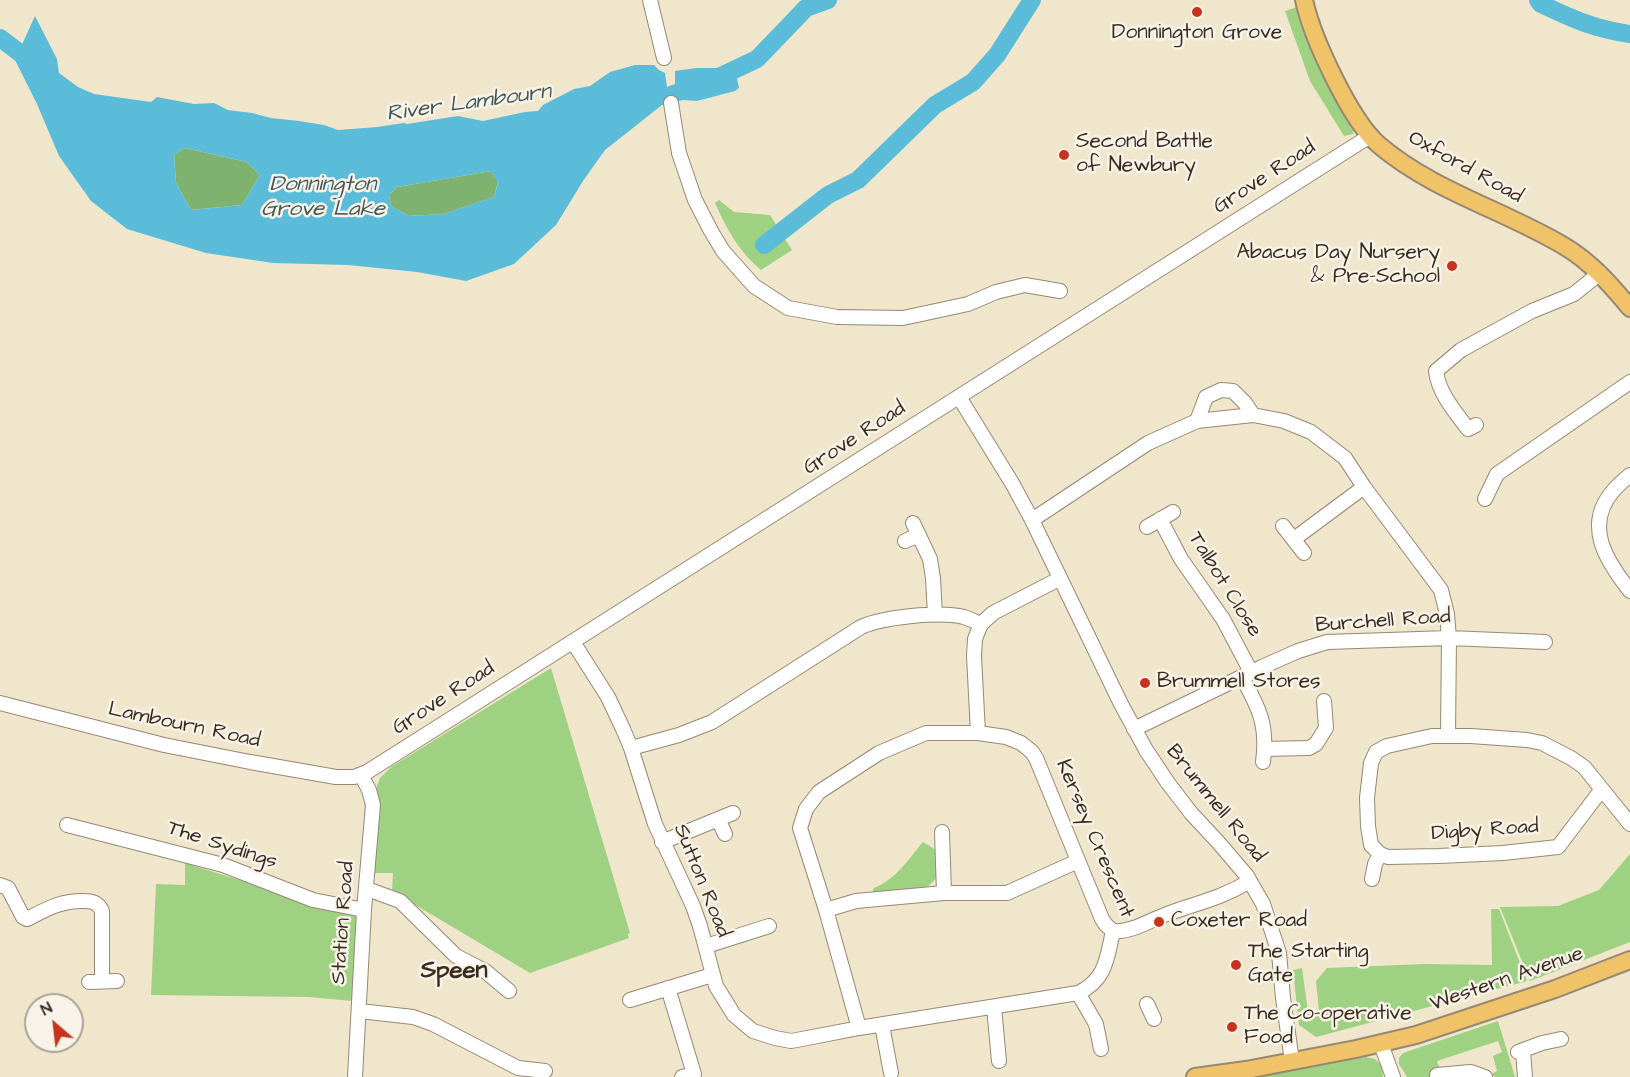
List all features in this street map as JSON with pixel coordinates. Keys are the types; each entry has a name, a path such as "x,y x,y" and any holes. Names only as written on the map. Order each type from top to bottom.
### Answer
{"main road":[{"name":"Oxford Road","path":"1304,0 1313,30 1328,64 1345,97 1370,136 1396,157 1432,179 1564,246 1600,273 1630,308"},
{"name":"Western Avenue","path":"1195,1077 1246,1070 1381,1044 1438,1028 1555,989 1630,960"}],"street":[{"path":"650,0 664,58"},
{"path":"671,103 679,153 695,200 711,231 723,250 754,286 788,308 837,317 903,318 968,304 996,292 1026,285 1060,291"},
{"name":"Grove Road","path":"361,775 376,768 1370,136"},
{"path":"1476,425 1468,429 1430,369 1532,311 1574,294 1600,273"},
{"path":"1485,499 1497,474 1630,382"},
{"path":"1197,421 1206,397 1221,390 1233,391 1253,415"},
{"name":"Brummell Road","path":"959,397 1032,520 1059,579 1134,729 1154,764 1178,797 1239,865 1267,914 1280,953 1282,998 1292,1061"},
{"path":"1032,520 1148,443 1197,421 1253,415 1284,421 1311,432 1345,458 1441,590 1447,614 1449,638 1448,735"},
{"path":"1630,475 1611,493 1600,513 1599,535 1606,556 1630,591"},
{"path":"1294,539 1364,487"},
{"path":"1147,527 1173,512"},
{"name":"Talbot Close","path":"1160,519 1181,559 1223,619 1256,703 1264,732 1263,755 1309,748 1316,744 1326,728 1324,701"},
{"path":"1283,526 1304,553"},
{"path":"905,541 916,529 930,559 935,615"},
{"path":"978,733 974,656 975,639 981,624 993,613 1059,579"},
{"path":"631,748 686,733 712,722 732,718 861,627 880,620 935,615 965,617 981,624"},
{"name":"Burchell Road","path":"1134,729 1298,651 1327,642 1449,638 1545,642"},
{"name":"Sutton Road","path":"573,642 608,697 631,748 662,842 693,906 706,946 712,975 722,997 734,1015 753,1031 764,1036 791,1041 859,1028"},
{"name":"Lambourn Road","path":"0,704 164,745 336,777 361,775"},
{"name":"Kersey Crescent","path":"859,1028 800,828 806,809 819,792 879,753 926,733 997,735 1021,743 1036,758 1102,919 1113,931 1103,971 1089,988 1078,993"},
{"path":"1372,879 1380,854 1371,845 1368,826 1366,798 1371,763 1376,753 1387,746 1432,736 1527,740 1542,743 1584,767 1630,824"},
{"name":"Station Road","path":"355,1077 364,910 373,805 369,790 361,775"},
{"name":"Digby Road","path":"1380,854 1388,857 1439,856 1503,853 1558,847 1602,789"},
{"path":"662,842 733,813"},
{"path":"718,819 724,834"},
{"name":"The Sydings","path":"67,825 224,865 313,900 364,910"},
{"path":"942,832 944,893"},
{"path":"826,910 856,901 944,893 1007,893 1078,861"},
{"path":"1113,931 1124,931 1229,893 1250,881"},
{"path":"0,885 8,888 23,917 27,918 55,904 68,901 91,901 99,904 102,911 95,981 117,981"},
{"path":"367,889 400,901 456,956 485,971 509,991"},
{"path":"706,946 769,926"},
{"path":"630,1000 712,975"},
{"path":"668,988 688,1076"},
{"path":"859,1028 1078,993 1096,1024 1101,1050"},
{"path":"1147,1004 1154,1019"},
{"path":"994,1007 999,1061"},
{"path":"360,1011 413,1017 433,1024 519,1073 545,1071"},
{"path":"882,1025 891,1073"},
{"path":"1525,1077 1521,1052 1542,1043 1561,1039"},
{"path":"1381,1044 1393,1077"},
{"path":"1437,1075 1471,1072 1485,1077"}],"green space":[{"path":"1300,7 1354,127 1353,134 1344,136 1310,81 1285,11"},
{"path":"185,148 247,162 260,175 242,205 191,210 176,183 174,155"},
{"path":"491,171 498,182 494,197 444,214 409,216 391,206 389,195 397,187"},
{"path":"719,200 734,212 770,215 792,250 761,270 746,256 729,231 715,203"},
{"path":"551,668 630,933 629,938 530,973 392,891 393,873 372,873 377,786 380,778 391,767"},
{"path":"923,842 939,852 940,875 927,887 927,891 872,893 874,888 889,880 901,868"},
{"path":"1630,854 1630,942 1530,981 1500,907 1558,906 1599,890"},
{"path":"185,863 357,917 352,1001 309,997 151,995 156,884 185,885"},
{"path":"1491,909 1499,909 1527,981 1316,1037 1299,1025 1293,970 1302,968 1308,1012 1319,1010 1316,981 1327,968 1424,964 1492,965"},
{"path":"1498,1021 1515,1077 1495,1077 1492,1074 1497,1071 1493,1056 1502,1052 1498,1041 1437,1061 1441,1073 1434,1077 1407,1077 1399,1064 1399,1058 1403,1053"},
{"path":"1366,1057 1375,1059 1382,1066 1383,1077 1258,1077"}],"water":[{"name":"Donnington Grove Lake","path":"35,16 57,59 59,73 78,87 94,94 151,102 157,97 194,104 214,103 228,110 324,125 338,130 407,124 458,116 483,121 538,111 543,105 574,89 590,86 610,72 635,65 654,65 665,73 667,87 675,84 675,71 725,68 736,74 739,88 697,101 683,100 662,105 605,150 556,225 514,264 466,281 417,272 348,265 273,263 206,253 127,229 91,201 59,156 15,60","holes":["185,148 247,162 260,175 242,205 191,210 176,183 174,155","491,171 498,183 494,197 444,214 409,216 391,206 389,195 397,187"]}],"waterway":[{"name":"River Lambourn","path":"710,79 757,59 806,8 828,0"},
{"path":"764,245 828,195 858,180 935,105 973,82 997,55 1032,0"},
{"name":"River Lambourn","path":"1538,0 1541,4 1584,23 1630,34"},
{"name":"River Lambourn","path":"0,38 37,66"}],"place":[{"name":"Donnington Grove","path":"1197,12"},
{"name":"Second Battle of Newbury","path":"1064,155"},
{"name":"Abacus Day Nursery & Pre-School","path":"1452,266"},
{"name":"Brummell Stores","path":"1145,683"},
{"name":"Coxeter Road","path":"1159,922"},
{"name":"The Starting Gate","path":"1236,965"},
{"name":"The Co-operative Food","path":"1232,1027"}],"district":[{"name":"Speen","path":"454,972"}]}
